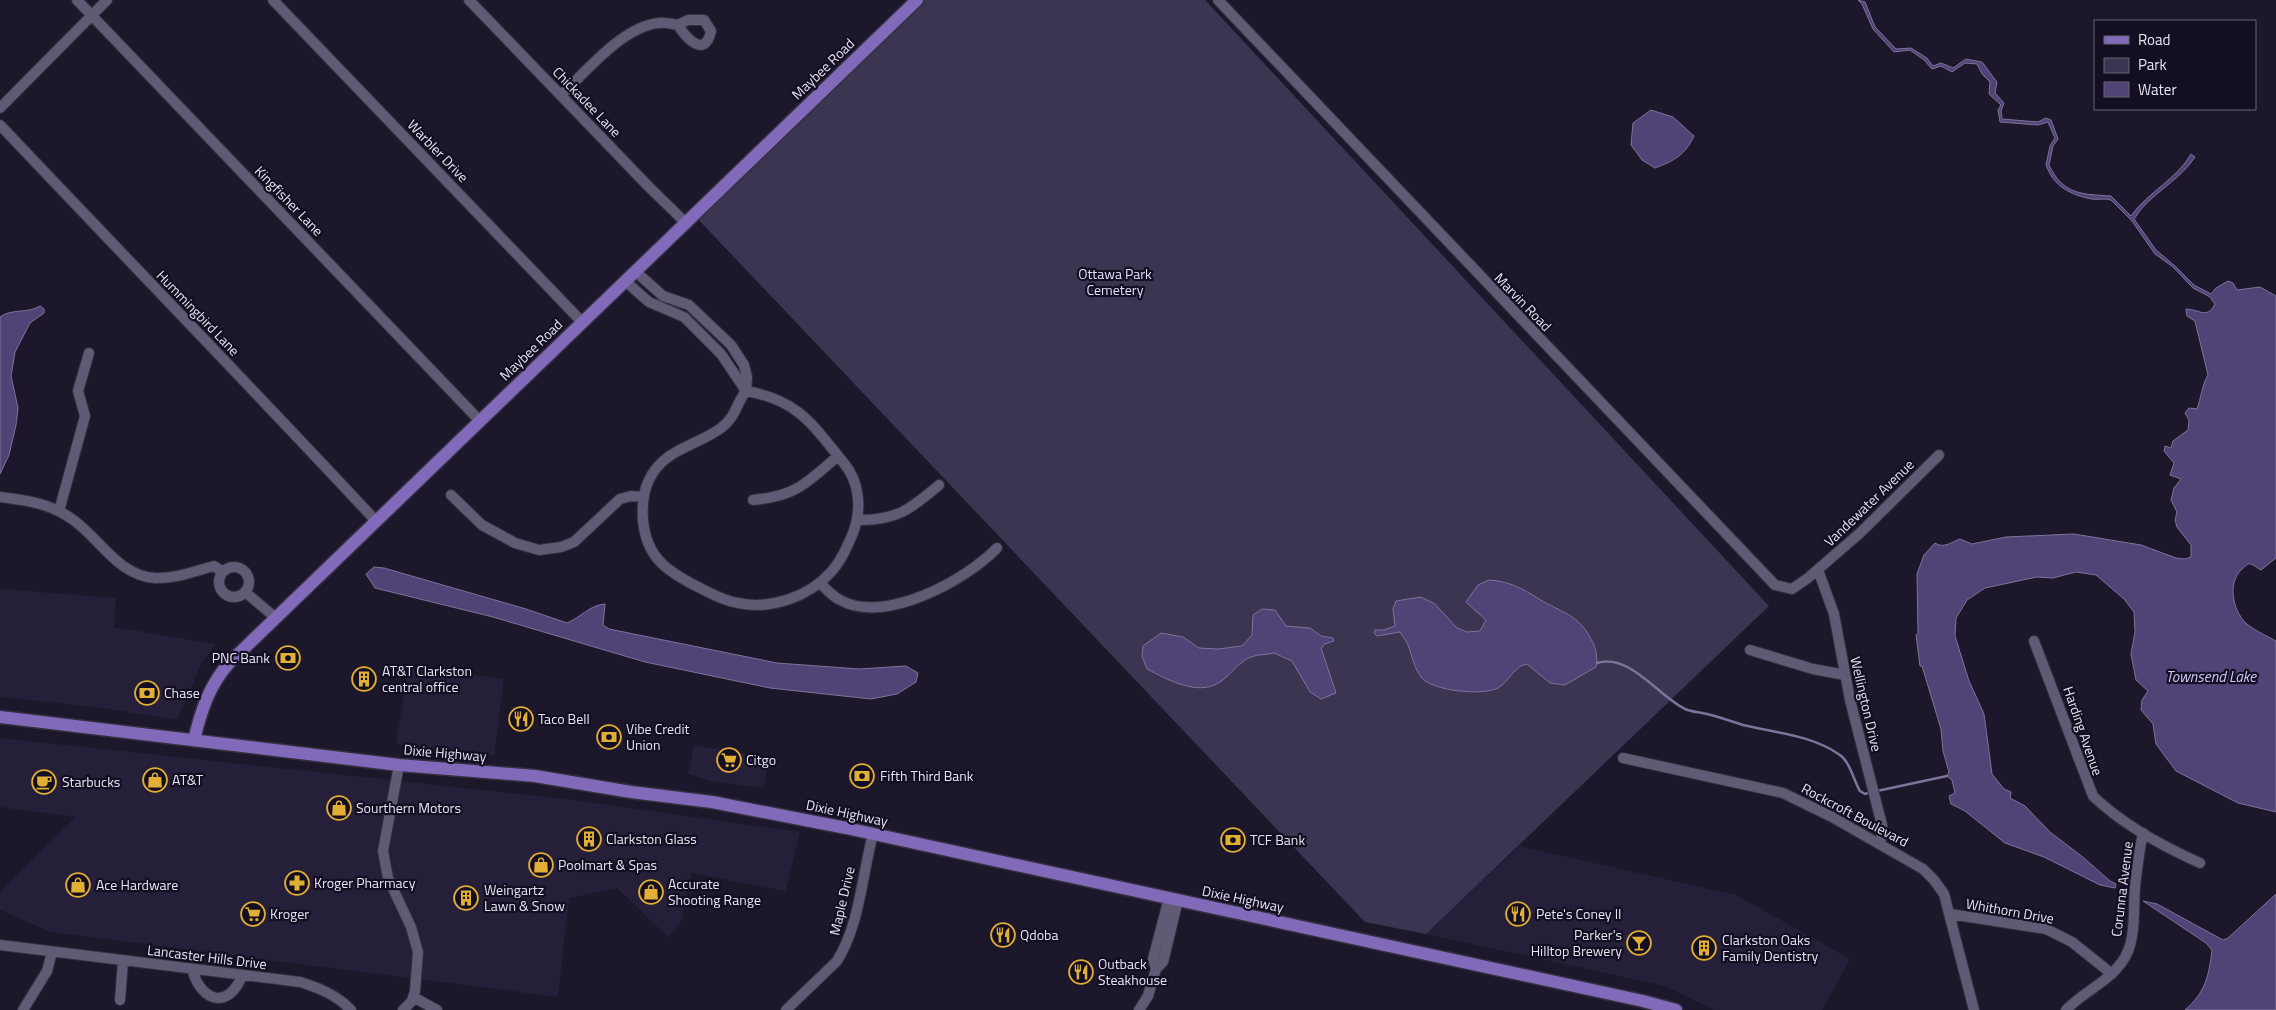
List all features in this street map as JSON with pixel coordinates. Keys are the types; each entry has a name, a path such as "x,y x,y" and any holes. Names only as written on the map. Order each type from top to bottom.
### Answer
{"main road":[{"name":"Maybee Road","path":"194,740 204,704 221,671 916,0"},
{"name":"Dixie Highway","path":"0,716 399,765 534,776 631,792 712,802 873,834 1643,1001 1676,1010"}],"street":[{"name":"Kingfisher Lane","path":"77,0 480,421"},
{"path":"0,108 107,0"},
{"name":"Warbler Drive","path":"274,0 582,322"},
{"name":"Chickadee Lane","path":"469,0 686,222"},
{"name":"Marvin Road","path":"1218,0 1768,579 1775,585 1792,589 1818,570"},
{"path":"561,95 615,44 631,34 660,22 678,25"},
{"name":"Hummingbird Lane","path":"0,125 116,248 199,332 376,521"},
{"path":"625,280 649,302 659,308 684,317 721,354 746,391 792,406 820,431 853,476 856,486 858,520 840,562 820,582 794,598 771,604 738,604 721,598 678,576 656,558 649,549 644,530 642,504 649,478 658,466 677,450 722,428 732,418 746,391 747,377 744,365 731,345 689,305 663,296 635,272"},
{"path":"659,308 663,296"},
{"path":"721,354 731,345"},
{"path":"58,511 85,416 78,391 89,353"},
{"name":"Vandewater Avenue","path":"1818,570 1874,520 1939,455"},
{"path":"754,500 786,495 796,490 838,456"},
{"path":"858,520 887,518 900,514 912,508 939,485"},
{"path":"451,495 482,525 515,543 539,550 561,547 574,542 620,499 631,496 644,497"},
{"path":"0,497 31,501 58,511 89,532 122,566 137,574 153,578 172,577 214,566 223,572"},
{"path":"820,582 841,601 855,605 869,607 903,602 959,579 976,568 997,548"},
{"path":"233,566 244,570 249,581 245,592 235,597 224,593 219,583 223,572 233,566"},
{"name":"Wellington Drive","path":"1818,570 1834,614 1845,675 1882,824 1880,844"},
{"path":"245,592 276,618"},
{"name":"Harding Avenue","path":"2034,641 2093,796 2107,809 2143,833 2200,863"},
{"path":"1750,650 1813,669 1845,675"},
{"name":"Rockcroft Boulevard","path":"1623,758 1783,793 1923,869 1944,894 1974,1010"},
{"path":"399,765 383,851 388,878 411,927 418,952 418,968 413,997 403,1010"},
{"name":"Corunna Avenue","path":"2066,1010 2112,974 2126,955 2133,932 2135,886 2143,833"},
{"name":"Maple Drive","path":"786,1010 837,961 843,952 853,924 873,834"},
{"path":"1139,1010 1148,996 1156,969 1153,959 1173,899"},
{"name":"Whithorn Drive","path":"1950,914 2046,929 2072,942 2112,974"},
{"name":"Lancaster Hills Drive","path":"0,945 300,982 321,989 347,1008"},
{"path":"23,1010 47,971 52,952"},
{"path":"120,1000 123,961"},
{"path":"192,969 201,991 217,1000 233,993 242,976"},
{"path":"413,997 437,1010"}],"shaded area":[{"path":"0,589 116,598 114,627 215,644 202,662 177,720 103,708 0,697"},
{"path":"409,666 504,679 494,755 396,744"},
{"path":"0,738 566,799 800,832 786,891 691,873 680,925 668,937 617,888 569,898 558,997 51,932 0,910 0,892 76,817 0,807"},
{"path":"694,745 769,758 764,788 710,781 688,774"},
{"path":"1519,846 1736,895 1850,959 1822,1010 1714,1010 1665,986 1426,934"}],"green space":[{"name":"Ottawa Park Cemetery","path":"923,0 1205,0 1769,606 1426,934 1365,922 696,217"}],"water":[{"name":"Townsend Lake","path":"1858,0 1865,2 1875,27 1896,49 1911,48 1927,58 1933,66 1941,63 1953,68 1966,59 1982,62 1997,82 1995,93 2004,103 2001,111 2002,119 2038,122 2046,118 2051,120 2058,139 2053,146 2049,165 2054,175 2074,191 2091,195 2111,196 2131,216 2138,207 2178,171 2191,154 2195,157 2181,174 2148,202 2134,219 2156,250 2194,285 2211,294 2216,288 2228,281 2233,283 2237,290 2260,287 2276,296 2276,558 2261,570 2251,564 2246,565 2235,580 2233,594 2236,608 2243,620 2254,629 2276,641 2276,812 2238,803 2176,771 2156,744 2153,724 2141,710 2142,700 2148,691 2136,680 2131,654 2135,632 2134,612 2124,599 2096,575 2076,572 2053,578 2037,577 1985,588 1967,600 1956,618 1955,636 1969,681 1984,714 1992,774 2004,789 2011,792 2010,798 2025,806 2050,832 2116,884 2115,888 2100,885 2044,857 2005,843 1965,811 1951,804 1949,796 1955,793 1952,780 1947,776 1949,772 1943,751 1941,729 1922,666 1920,666 1916,635 1918,633 1917,574 1924,555 1935,543 1944,545 1960,539 1972,544 2006,537 2074,534 2141,545 2176,558 2185,559 2191,557 2191,545 2177,527 2175,520 2177,512 2171,500 2174,488 2181,479 2170,475 2174,463 2164,451 2165,446 2171,448 2173,441 2188,430 2189,420 2185,413 2189,408 2197,409 2208,375 2195,321 2187,316 2186,309 2206,313 2215,304 2210,297 2193,288 2173,267 2155,254 2132,221 2111,200 2092,199 2077,195 2064,189 2054,179 2046,165 2050,146 2055,138 2048,122 2038,125 2000,122 1998,110 2001,105 1989,94 1990,82 1982,74 1977,64 1965,63 1952,72 1941,66 1932,69 1924,60 1910,50 1894,52 1873,29 1862,4"},
{"path":"1651,110 1673,117 1694,136 1683,153 1668,163 1655,168 1642,160 1631,145 1633,123"},
{"path":"40,306 44,309 44,313 30,323 15,352 11,376 18,408 16,425 9,455 0,474 0,317 5,314 30,310"},
{"path":"374,567 384,568 526,609 567,623 590,609 605,604 603,625 609,629 777,663 859,669 906,666 918,673 916,682 897,694 871,699 770,688 645,662 493,617 375,588 366,574"},
{"path":"1489,580 1521,588 1576,620 1587,632 1596,650 1596,667 1565,685 1550,683 1527,664 1522,665 1498,688 1481,692 1458,691 1435,686 1421,677 1407,643 1400,632 1377,636 1374,633 1375,630 1384,630 1395,626 1393,609 1396,601 1421,597 1435,604 1457,628 1467,632 1480,631 1486,620 1466,602 1478,585"},
{"path":"1262,609 1275,610 1286,626 1310,628 1321,636 1333,638 1334,641 1325,644 1321,648 1336,693 1321,699 1310,692 1292,661 1274,653 1257,655 1247,659 1215,685 1205,687 1185,686 1147,669 1142,656 1143,646 1161,633 1183,637 1199,648 1218,649 1242,646 1252,635 1253,615"},
{"path":"2276,894 2276,1010 2185,1010 2202,990 2212,950 2206,943 2143,901 2157,904 2223,940 2228,938"}],"waterway":[{"path":"1597,663 1621,664 1643,677 1685,709 1743,725 1806,739 1829,748 1840,755 1846,762 1860,791 1865,794 1871,792"},
{"path":"1877,791 1947,776"}],"place":[{"name":"PNC Bank","path":"288,658"},
{"name":"AT&T Clarkston central office","path":"364,679"},
{"name":"Chase","path":"147,693"},
{"name":"Taco Bell","path":"521,719"},
{"name":"Vibe Credit Union","path":"609,737"},
{"name":"Citgo","path":"729,760"},
{"name":"Fifth Third Bank","path":"862,776"},
{"name":"AT&T","path":"155,780"},
{"name":"Starbucks","path":"44,782"},
{"name":"Sourthern Motors","path":"339,808"},
{"name":"Clarkston Glass","path":"589,839"},
{"name":"TCF Bank","path":"1233,840"},
{"name":"Poolmart & Spas","path":"541,865"},
{"name":"Kroger Pharmacy","path":"297,883"},
{"name":"Ace Hardware","path":"78,885"},
{"name":"Accurate Shooting Range","path":"651,892"},
{"name":"Weingartz Lawn & Snow","path":"466,898"},
{"name":"Kroger","path":"253,914"},
{"name":"Pete's Coney II","path":"1518,914"},
{"name":"Qdoba","path":"1003,935"},
{"name":"Parker's Hilltop Brewery","path":"1639,943"},
{"name":"Clarkston Oaks Family Dentistry","path":"1704,948"},
{"name":"Outback Steakhouse","path":"1081,972"}]}
